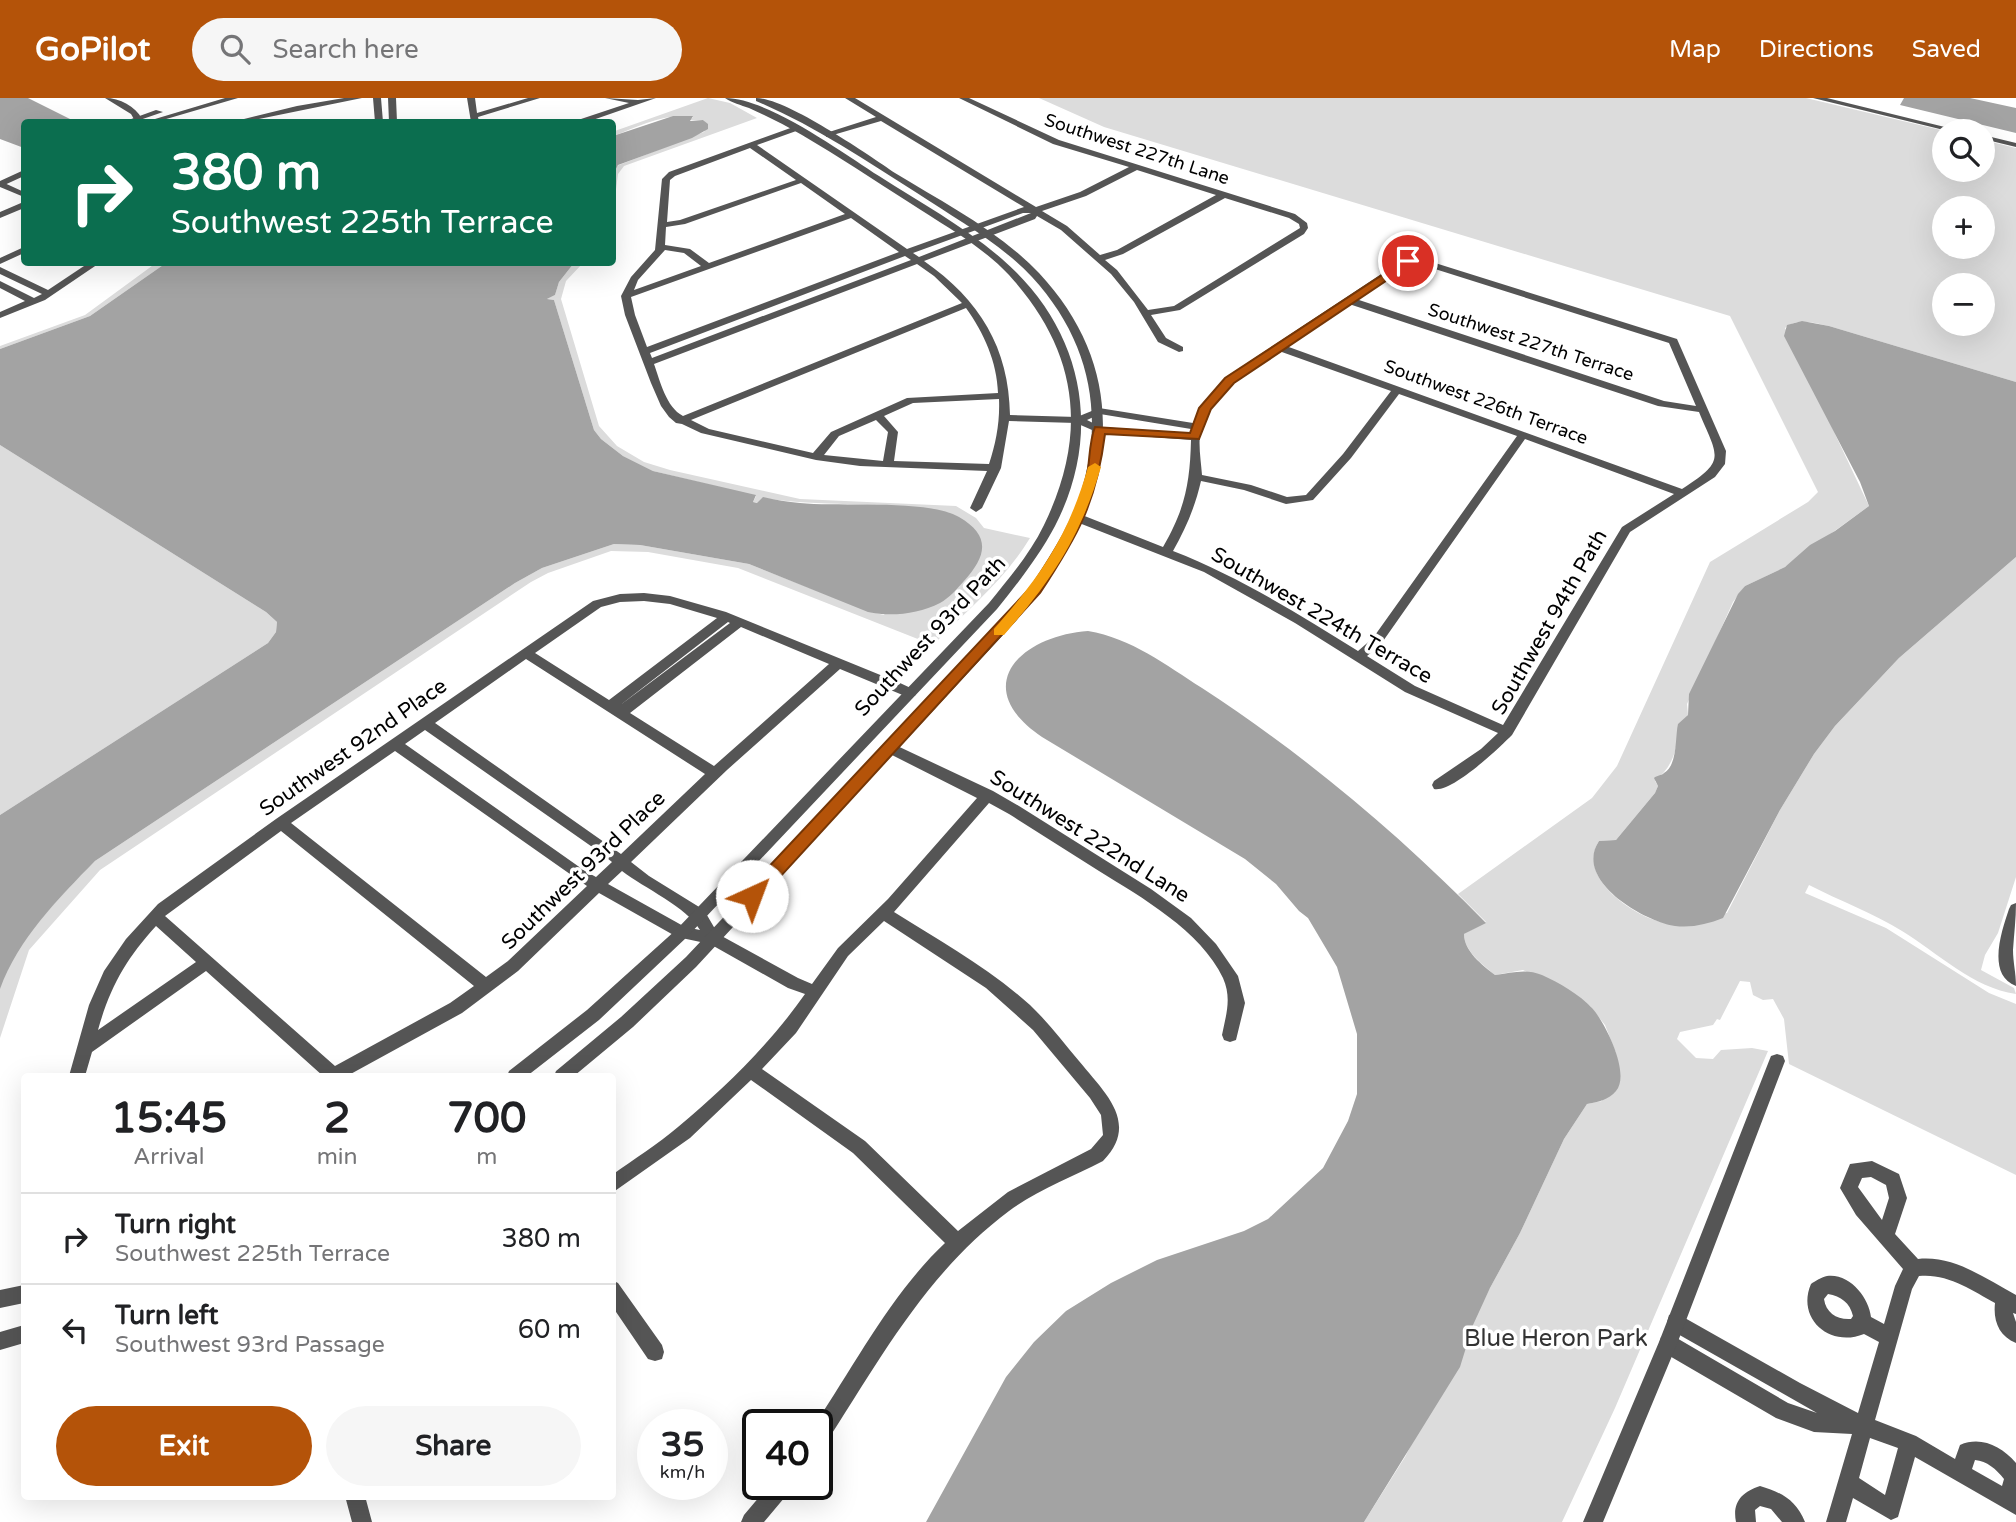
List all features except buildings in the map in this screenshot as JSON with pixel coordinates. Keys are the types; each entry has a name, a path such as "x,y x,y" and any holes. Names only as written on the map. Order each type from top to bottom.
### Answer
{"street":[{"path":"115,99 134,112 138,119 207,98"},
{"path":"160,119 234,98"},
{"path":"249,119 358,98"},
{"path":"377,98 379,119"},
{"path":"392,98 393,119"},
{"path":"471,98 474,119"},
{"path":"477,119 536,98"},
{"path":"609,98 640,102"},
{"path":"590,119 652,98"},
{"name":"Southwest 93rd Path","path":"519,1073 593,1016 682,933 999,599 1035,552 1057,511 1074,460 1078,419 1071,366 1050,320 1010,271 960,232 796,128 729,98"},
{"path":"566,1073 635,1015 713,939 1024,604 1055,562 1078,518 1093,476 1099,411 1090,363 1066,312 1029,268 985,233 829,135 792,113 755,98"},
{"path":"849,98 1037,210 1101,258 1146,313 1162,340 1179,349"},
{"name":"Southwest 227th Lane","path":"963,98 1056,142 1296,218 1303,223 1301,232 1179,307 1168,312 1146,313"},
{"path":"1817,98 1932,125"},
{"path":"297,108 297,119"},
{"path":"829,135 882,118"},
{"path":"796,128 669,176 657,257 634,279 626,296 666,406 680,421 710,433 816,457 888,464 995,468"},
{"path":"1995,140 2016,145"},
{"path":"750,144 942,279 968,304 983,326 997,356 1005,396 1005,418 995,468 976,508"},
{"path":"0,175 21,165"},
{"path":"647,358 960,232 1022,210 1037,210 1087,192 1136,167"},
{"path":"0,184 21,174"},
{"path":"662,225 686,220 803,180"},
{"path":"0,184 21,194"},
{"path":"1101,258 1120,253 1223,195"},
{"path":"0,215 21,206"},
{"path":"647,358 1032,217 1037,210"},
{"path":"626,296 852,215"},
{"path":"660,247 687,251 709,267"},
{"path":"0,261 21,251"},
{"name":"Southwest 94th Path","path":"1348,300 1403,263 1416,260 1670,339 1677,347 1721,450 1721,460 1713,473 1632,524 1622,535 1507,732 1486,753 1439,785"},
{"path":"0,315 49,294 91,266"},
{"path":"0,270 49,294"},
{"path":"0,284 34,302"},
{"path":"1167,551 1187,515 1196,477 1196,432 1208,404 1223,386 1348,300"},
{"name":"Southwest 227th Terrace","path":"1348,300 1662,404 1704,410"},
{"path":"680,421 968,304"},
{"name":"Southwest 226th Terrace","path":"1278,346 1682,493"},
{"path":"1196,477 1247,487 1282,499 1297,501 1311,497 1397,389"},
{"path":"816,457 835,433 921,398 1005,396"},
{"path":"1005,418 1078,419 1099,411 1196,432"},
{"path":"877,414 893,432 888,464"},
{"path":"1078,419 1099,430 1196,432"},
{"path":"1358,657 1377,641 1523,434"},
{"name":"Southwest 224th Terrace","path":"1078,518 1208,569 1275,606 1418,694 1507,732"},
{"name":"Southwest 92nd Place","path":"78,1073 104,988 131,943 155,916 281,823 589,608 610,600 650,598 692,606 734,620"},
{"path":"614,710 734,620 910,693"},
{"path":"525,653 715,773"},
{"name":"Southwest 93rd Place","path":"338,1073 441,1017 524,957 715,773 838,663"},
{"path":"425,723 603,847 621,863 699,914 713,939"},
{"path":"395,744 580,875 682,933 713,939 793,983 814,991"},
{"name":"Southwest 222nd Lane","path":"891,748 988,795 1146,893 1200,935 1222,961 1236,989 1237,1003 1230,1035"},
{"path":"616,1182 670,1145 751,1070 790,1028 852,941 884,912 988,795"},
{"path":"281,823 486,986"},
{"path":"2015,978 2007,967 2004,955 2016,909"},
{"path":"833,1413 901,1305 957,1242 1019,1194 1100,1153 1109,1142 1113,1126 1110,1112 1101,1099 1022,1008 966,966 884,912"},
{"path":"155,916 330,1073"},
{"path":"85,1048 207,962"},
{"path":"1593,1522 1668,1344 1777,1060"},
{"path":"751,1070 859,1147 957,1242"},
{"path":"1886,1234 1914,1268"},
{"path":"1914,1268 1935,1266 1950,1271 2010,1302 2002,1314 2004,1322 2016,1334"},
{"path":"1836,1522 1904,1286 1914,1268"},
{"path":"0,1298 21,1294"},
{"path":"616,1295 654,1352"},
{"path":"1676,1322 1793,1390 1864,1426 1909,1443 2012,1503 2014,1478 2007,1465 1980,1450 1972,1449 1967,1452 1961,1473"},
{"path":"1861,1322 1890,1338"},
{"path":"0,1342 21,1335"},
{"path":"1668,1344 1783,1411 1814,1422 1864,1426"},
{"path":"1848,1483 1891,1510 1909,1443"},
{"path":"1746,1522 1745,1508 1748,1502 1760,1496 1777,1500 1795,1522"},
{"path":"356,1500 362,1522"},
{"path":"751,1522 770,1500"}],"green space":[{"path":"708,98 730,103 757,118 624,166 618,174 616,189 616,166 704,132 708,125 703,120 689,120 693,117 683,116 652,121 616,135 616,131"},
{"name":"Blue Heron Park","path":"1039,98 1806,98 1932,128 1932,182 1995,182 1995,143 2016,148 2016,382 1812,322 1795,323 1785,328 1869,506 1785,567 1745,586 1733,602 1687,704 1688,715 1677,731 1675,752 1665,771 1655,781 1658,786 1655,793 1616,840 1599,841 1594,854 1595,867 1610,892 1622,903 1649,918 1661,922 1675,922 1727,913 1780,810 1814,754 1835,726 1899,658 2016,557 2016,877 1998,933 1985,955 1981,970 2014,988 2016,994 1985,985 1902,931 1868,913 1809,885 1805,893 1886,928 1989,993 2016,1004 2016,1175 1789,1064 1784,1019 1773,999 1763,1000 1753,995 1750,982 1740,981 1720,1020 1717,1019 1713,1025 1680,1032 1677,1039 1696,1058 1713,1059 1721,1050 1752,1048 1768,1051 1615,1408 1562,1522 1364,1522 1405,1457 1520,1233 1564,1139 1587,1104 1602,1101 1616,1053 1605,1025 1590,1006 1523,970 1495,975 1479,962 1470,952 1464,934 1486,922 1458,894 1592,798 1617,766 1710,562 1808,502 1818,492 1730,316 1104,127"},
{"path":"152,266 162,266 90,316 0,349 0,346 85,315"},
{"path":"572,266 580,266 566,281 561,299 599,426 617,446 644,462 800,499 956,506 976,518 984,528 1030,538 1009,568 933,645 738,568 648,552 611,551 548,573 100,870 29,950 0,1038 0,988 5,972 40,920 95,861 515,583 542,568 614,544 640,545 749,564 884,615 950,513 904,507 763,498 758,503 753,502 756,496 653,471 623,456 594,430 554,300 547,299 555,295 559,282"},
{"path":"0,445 266,612 277,622 276,632 268,643 0,815"}],"shaded area":[{"path":"0,98 28,98 70,119 21,119 21,147 0,139"},
{"path":"1904,98 1970,98 2016,108 2016,133 1995,128 1995,119 1958,119 1900,105"},
{"path":"673,116 693,116 690,121 703,120 708,124 708,129 692,138 618,165 616,169 616,135"},
{"path":"162,266 572,266 559,282 555,295 547,299 554,300 594,430 623,456 653,471 756,495 753,502 757,503 763,497 800,503 905,506 945,511 970,524 977,532 981,539 981,555 971,572 943,601 923,610 895,614 868,612 749,564 640,545 614,544 542,568 515,583 95,861 53,905 28,937 0,989 0,815 268,643 276,632 277,622 266,612 0,445 0,349 90,316"},
{"path":"1802,321 1829,326 2016,382 2016,557 1899,658 1835,726 1814,754 1780,810 1723,918 1688,926 1661,923 1630,907 1603,884 1595,870 1593,856 1599,841 1616,840 1655,793 1658,786 1654,778 1663,774 1672,764 1678,724 1688,715 1689,694 1738,594 1745,586 1785,567 1810,545 1835,531 1869,506 1860,482 1784,336 1787,325"},
{"path":"1088,631 1119,640 1161,662 1240,714 1315,769 1420,858 1486,923 1464,934 1470,952 1479,962 1495,975 1530,972 1555,981 1587,1003 1597,1015 1614,1048 1620,1073 1620,1083 1616,1091 1606,1099 1587,1104 1564,1139 1473,1325 1460,1367 1364,1522 926,1522 1006,1377 1034,1342 1066,1311 1111,1283 1157,1260 1244,1231 1268,1219 1323,1168 1348,1121 1357,1094 1357,1034 1337,967 1308,918 1276,884 1245,859 1042,737 1020,718 1008,700 1006,683 1012,667 1024,654 1063,635"}],"slow traffic":[{"path":"999,632 1048,573 1067,542 1083,508 1095,467"}],"route":[{"path":"752,896 1012,618 1048,573 1083,508 1093,476 1099,430 1195,437 1196,427 1205,408 1229,381 1408,261"}]}
